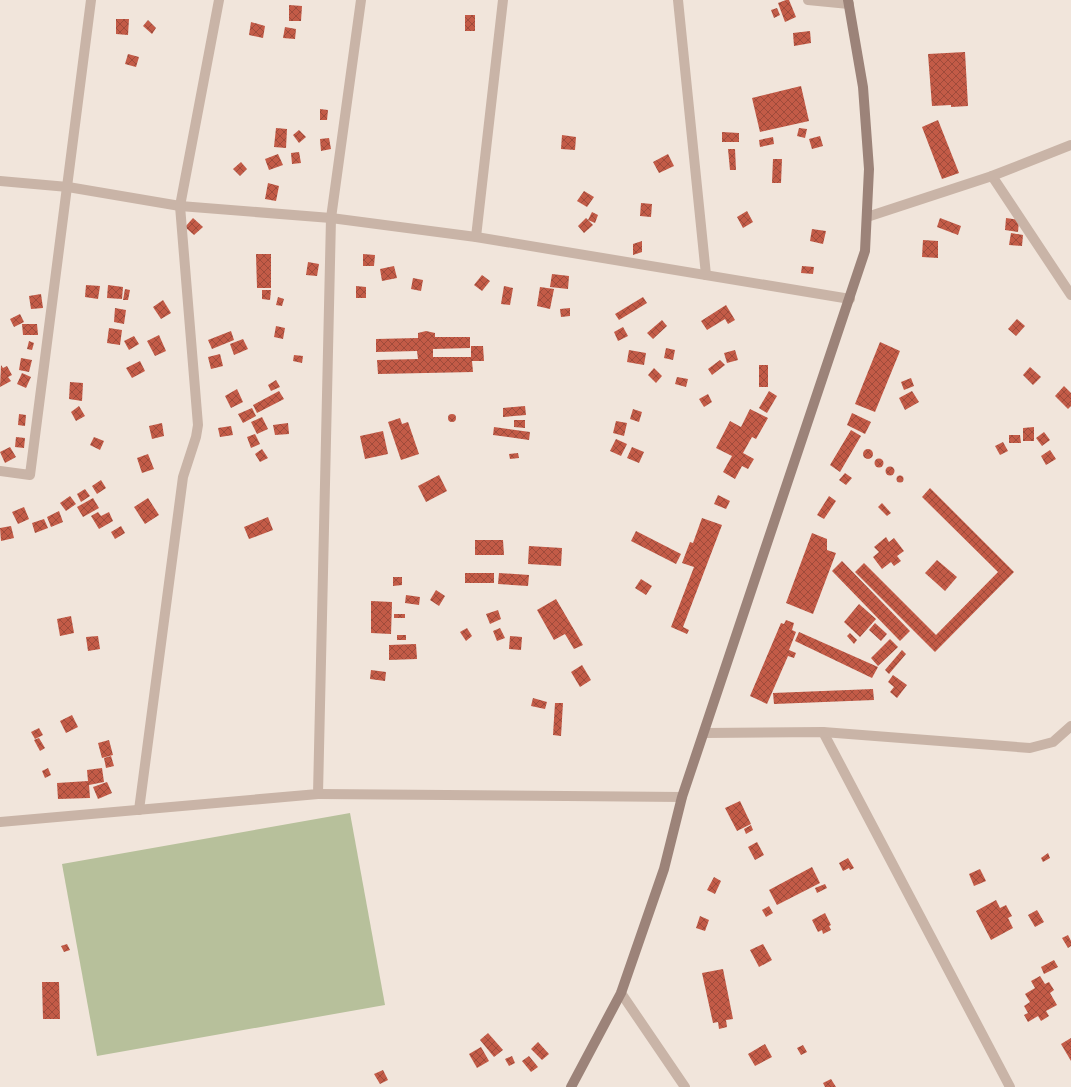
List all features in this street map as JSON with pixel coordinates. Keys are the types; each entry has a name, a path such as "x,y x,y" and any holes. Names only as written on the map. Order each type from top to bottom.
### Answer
{"street":[{"path":"0,471 30,475 91,0"},
{"path":"139,810 183,477 198,425 180,206 219,0"},
{"path":"318,794 331,218 361,0"},
{"path":"476,237 503,0"},
{"path":"678,0 706,274"},
{"path":"571,1087 621,993 664,869 682,797 705,733 865,251 869,169 863,87 849,2 808,0"},
{"path":"867,218 992,176 1071,145"},
{"path":"992,176 1071,295"},
{"path":"0,181 68,187 180,206 331,218 476,237 850,299"},
{"path":"705,733 823,732 1030,748 1053,742 1071,726"},
{"path":"823,732 1010,1087"},
{"path":"0,822 318,794 682,797"},
{"path":"621,993 685,1087"}],"green space":[{"path":"350,813 385,1005 97,1056 62,864"}],"building":[{"path":"789,0 796,17 785,22 778,3"},
{"path":"289,5 302,6 301,21 289,21"},
{"path":"777,8 780,15 774,18 771,10"},
{"path":"465,15 475,15 475,31 465,31"},
{"path":"116,19 129,19 128,35 116,34"},
{"path":"148,20 156,28 152,34 143,26"},
{"path":"251,22 265,26 263,38 249,35"},
{"path":"285,27 296,29 295,39 283,38"},
{"path":"810,31 811,43 794,46 793,33"},
{"path":"965,52 968,106 932,106 928,54"},
{"path":"128,54 139,57 136,67 125,64"},
{"path":"801,86 809,121 760,132 752,98"},
{"path":"320,109 328,110 327,120 320,120"},
{"path":"938,120 959,173 942,179 922,127"},
{"path":"276,128 287,129 286,148 274,147"},
{"path":"799,128 807,129 805,138 797,136"},
{"path":"299,130 306,137 299,143 293,135"},
{"path":"722,132 739,133 739,142 722,142"},
{"path":"562,135 576,137 575,150 561,149"},
{"path":"820,136 823,146 812,149 809,139"},
{"path":"773,137 774,144 760,147 759,140"},
{"path":"329,138 331,149 321,151 320,139"},
{"path":"728,149 735,149 736,170 730,170"},
{"path":"299,152 301,163 292,164 291,153"},
{"path":"278,154 283,165 269,170 265,159"},
{"path":"668,154 674,166 659,173 653,162"},
{"path":"773,159 782,159 781,183 772,183"},
{"path":"241,162 247,169 240,176 233,169"},
{"path":"268,183 279,186 276,201 265,199"},
{"path":"584,191 594,197 587,207 577,201"},
{"path":"641,203 652,204 651,217 640,216"},
{"path":"747,211 753,222 743,228 737,217"},
{"path":"592,212 598,215 595,223 588,220"},
{"path":"193,218 203,227 194,235 185,227"},
{"path":"586,218 593,225 584,233 578,226"},
{"path":"940,218 961,226 958,235 937,227"},
{"path":"1006,218 1019,220 1018,232 1005,230"},
{"path":"812,229 826,231 823,244 810,241"},
{"path":"1011,233 1023,235 1022,246 1009,245"},
{"path":"923,240 938,241 938,258 922,257"},
{"path":"642,241 642,252 633,255 633,244"},
{"path":"256,254 271,254 271,288 257,288"},
{"path":"363,254 375,255 374,266 363,266"},
{"path":"308,262 319,264 317,276 306,275"},
{"path":"394,266 397,278 382,281 380,269"},
{"path":"802,266 814,267 813,274 801,273"},
{"path":"552,274 569,276 568,289 550,287"},
{"path":"482,275 490,281 482,291 474,285"},
{"path":"413,278 423,280 421,291 411,289"},
{"path":"86,285 100,286 98,299 85,297"},
{"path":"108,285 123,287 122,299 107,298"},
{"path":"356,286 366,287 366,298 356,298"},
{"path":"504,286 513,288 510,305 501,304"},
{"path":"540,287 554,289 550,309 537,306"},
{"path":"125,289 130,290 128,300 123,300"},
{"path":"262,290 271,290 270,300 262,299"},
{"path":"41,294 43,308 31,309 29,296"},
{"path":"278,297 284,299 282,306 276,305"},
{"path":"643,297 647,303 619,320 615,314"},
{"path":"163,300 171,313 161,319 153,307"},
{"path":"726,305 735,320 728,324 725,319 707,330 701,321"},
{"path":"115,308 126,310 124,324 114,322"},
{"path":"570,308 570,316 561,317 560,309"},
{"path":"20,314 24,322 14,327 10,319"},
{"path":"1017,319 1025,326 1016,336 1008,329"},
{"path":"662,320 667,326 653,339 647,333"},
{"path":"22,324 37,324 38,335 23,335"},
{"path":"276,326 285,328 283,339 274,337"},
{"path":"623,327 628,336 618,341 614,332"},
{"path":"109,328 122,330 120,345 107,343"},
{"path":"231,331 234,340 212,349 208,340"},
{"path":"426,331 435,333 435,337 470,337 470,348 433,349 433,357 471,357 471,346 483,346 484,361 472,361 473,372 378,374 377,360 418,359 417,351 376,352 376,339 418,338 418,333"},
{"path":"159,335 166,351 155,356 147,341"},
{"path":"134,336 139,344 129,350 124,341"},
{"path":"243,339 248,349 234,355 230,344"},
{"path":"29,341 34,343 32,350 27,349"},
{"path":"880,342 900,351 875,412 855,404"},
{"path":"666,348 675,350 673,360 664,358"},
{"path":"629,350 646,353 644,365 627,362"},
{"path":"735,350 738,360 727,363 724,353"},
{"path":"220,354 223,366 211,369 208,357"},
{"path":"294,355 303,356 302,363 293,361"},
{"path":"21,358 32,360 29,372 19,370"},
{"path":"720,360 725,365 712,375 708,369"},
{"path":"140,361 145,371 132,378 126,368"},
{"path":"1,365 3,368 7,366 12,375 8,377 11,381 0,387"},
{"path":"759,365 768,365 768,387 759,387"},
{"path":"1030,367 1041,377 1033,385 1023,375"},
{"path":"654,368 662,376 656,383 648,375"},
{"path":"22,373 31,377 26,388 17,384"},
{"path":"677,377 688,379 686,387 675,384"},
{"path":"911,378 914,386 904,390 901,382"},
{"path":"276,380 280,387 271,391 268,385"},
{"path":"70,382 83,383 82,401 69,399"},
{"path":"1064,386 1071,393 1071,406 1068,409 1055,396"},
{"path":"237,389 243,402 231,408 225,396"},
{"path":"279,391 284,399 257,413 253,405"},
{"path":"769,391 777,396 767,413 759,408"},
{"path":"912,391 919,402 905,410 899,398"},
{"path":"708,394 712,402 704,407 699,399"},
{"path":"79,406 85,416 76,421 71,412"},
{"path":"525,406 526,415 503,417 503,408"},
{"path":"252,408 256,416 243,423 238,414"},
{"path":"633,409 642,412 639,422 630,419"},
{"path":"750,409 768,418 756,439 752,437 743,453 754,459 748,469 742,466 735,479 723,472 732,456 716,448 730,421 741,427"},
{"path":"852,413 871,422 865,434 847,425"},
{"path":"19,414 26,415 25,426 18,425"},
{"path":"450,414 454,414 456,418 454,422 450,422 448,420 448,416"},
{"path":"262,417 268,429 257,434 251,422"},
{"path":"400,418 402,424 408,422 419,454 401,460 388,422"},
{"path":"514,420 525,420 525,428 514,427"},
{"path":"616,421 627,423 624,436 613,433"},
{"path":"162,423 164,436 152,439 149,426"},
{"path":"288,423 289,434 275,435 273,425"},
{"path":"231,426 233,435 220,437 218,428"},
{"path":"494,427 530,432 529,440 493,435"},
{"path":"1034,427 1034,441 1023,441 1023,428"},
{"path":"851,430 861,436 840,472 830,465"},
{"path":"383,431 388,454 365,459 360,436"},
{"path":"1044,432 1050,440 1042,446 1036,438"},
{"path":"255,434 260,444 251,448 247,437"},
{"path":"1009,435 1020,435 1021,443 1009,443"},
{"path":"16,437 25,438 24,448 15,447"},
{"path":"94,437 104,441 100,450 90,445"},
{"path":"616,439 627,444 621,456 610,451"},
{"path":"1003,442 1008,451 1000,455 995,446"},
{"path":"10,447 16,457 5,463 0,452"},
{"path":"632,447 644,452 639,463 627,458"},
{"path":"262,449 268,458 260,462 255,454"},
{"path":"866,449 870,449 872,450 872,458 866,459 863,456 863,452"},
{"path":"1050,450 1056,459 1046,465 1041,456"},
{"path":"518,453 519,458 510,459 509,454"},
{"path":"148,454 154,469 142,473 137,458"},
{"path":"879,458 884,463 879,468 874,463"},
{"path":"888,467 892,467 894,471 892,475 888,475 886,473 886,469"},
{"path":"845,473 852,478 846,485 839,480"},
{"path":"439,475 447,491 426,502 418,486"},
{"path":"900,475 903,476 903,482 900,483 897,482 896,479 897,476"},
{"path":"101,480 106,488 97,494 92,486"},
{"path":"930,488 1014,572 935,652 855,572 864,563 936,635 998,572 922,497"},
{"path":"85,489 90,496 81,502 77,494"},
{"path":"718,495 730,501 726,509 714,504"},
{"path":"70,496 76,504 66,511 60,503"},
{"path":"829,496 836,501 824,519 817,515"},
{"path":"93,498 99,508 83,517 77,507"},
{"path":"148,498 159,515 145,524 134,507"},
{"path":"882,503 891,513 887,516 878,507"},
{"path":"24,507 29,519 18,524 12,512"},
{"path":"59,511 63,522 51,527 47,517"},
{"path":"98,512 101,516 109,512 113,521 99,529 91,516"},
{"path":"268,517 273,530 249,539 244,527"},
{"path":"702,518 722,525 683,627 689,630 687,634 671,627 694,567 682,563 690,542 693,543"},
{"path":"44,519 48,528 35,533 32,523"},
{"path":"11,526 14,538 1,541 0,528"},
{"path":"121,526 125,533 115,539 111,532"},
{"path":"636,531 681,554 676,564 631,541"},
{"path":"812,533 827,539 827,550 836,553 813,614 786,603"},
{"path":"886,537 889,542 894,538 904,551 897,556 901,561 894,566 891,562 882,569 873,557 879,552 874,547"},
{"path":"475,540 503,540 504,555 475,555"},
{"path":"529,546 562,548 561,566 528,564"},
{"path":"937,560 957,577 945,591 925,573"},
{"path":"842,561 910,631 900,641 832,571"},
{"path":"465,573 494,573 494,583 465,583"},
{"path":"499,573 529,575 528,586 498,584"},
{"path":"393,577 402,577 402,585 393,586"},
{"path":"641,579 652,586 646,595 635,588"},
{"path":"436,590 445,596 439,606 430,600"},
{"path":"406,595 420,597 419,605 405,603"},
{"path":"556,599 583,645 574,649 565,634 554,640 537,610"},
{"path":"371,601 392,602 391,634 371,633"},
{"path":"859,604 876,619 860,637 844,622"},
{"path":"498,610 501,619 490,624 486,614"},
{"path":"394,614 405,614 405,618 394,618"},
{"path":"71,616 74,633 60,636 57,619"},
{"path":"786,620 794,623 792,630 796,632 789,650 796,653 794,658 788,656 767,704 750,696 781,623 784,624"},
{"path":"875,623 887,634 881,641 869,630"},
{"path":"467,628 472,636 466,641 460,632"},
{"path":"500,628 505,638 497,641 493,631"},
{"path":"799,632 878,667 872,678 795,641"},
{"path":"850,633 857,640 854,644 847,636"},
{"path":"397,635 406,635 406,640 397,640"},
{"path":"98,636 100,649 88,651 86,637"},
{"path":"510,636 522,637 521,650 509,649"},
{"path":"890,639 898,647 878,666 871,658"},
{"path":"416,644 417,659 389,660 389,645"},
{"path":"902,650 906,654 889,674 885,670"},
{"path":"582,665 591,680 580,687 571,672"},
{"path":"371,670 386,672 385,681 370,679"},
{"path":"893,675 907,685 897,698 890,692 894,687 888,682"},
{"path":"873,689 874,700 774,704 773,693"},
{"path":"533,698 547,702 545,709 531,706"},
{"path":"555,703 563,703 561,736 553,735"},
{"path":"72,715 78,727 66,733 60,721"},
{"path":"39,728 43,735 35,739 31,732"},
{"path":"39,738 45,748 40,751 34,740"},
{"path":"109,740 113,755 102,758 98,743"},
{"path":"111,756 114,766 106,768 104,758"},
{"path":"48,768 51,775 45,778 42,771"},
{"path":"102,768 104,782 89,785 90,798 58,799 57,783 88,781 87,770"},
{"path":"107,782 112,793 98,799 93,787"},
{"path":"740,801 751,824 737,831 725,808"},
{"path":"751,825 753,830 746,834 744,829"},
{"path":"757,842 764,855 755,860 748,847"},
{"path":"1048,853 1050,858 1043,862 1041,858"},
{"path":"848,858 854,868 850,870 849,868 843,871 839,863"},
{"path":"812,867 820,883 777,905 769,890"},
{"path":"980,869 986,881 974,886 969,874"},
{"path":"714,877 721,881 715,894 707,890"},
{"path":"825,884 827,888 817,893 815,888"},
{"path":"996,900 1000,908 1006,905 1012,916 1008,918 1013,928 991,940 976,911"},
{"path":"769,906 773,913 766,917 762,910"},
{"path":"1037,910 1044,922 1035,927 1028,915"},
{"path":"825,913 831,925 829,926 831,930 823,934 822,930 818,932 812,920"},
{"path":"700,916 709,920 705,931 696,928"},
{"path":"1068,935 1071,941 1071,946 1068,948 1062,938"},
{"path":"67,944 70,950 64,952 61,946"},
{"path":"763,944 772,960 759,967 750,950"},
{"path":"1054,960 1058,967 1044,974 1041,967"},
{"path":"723,969 733,1019 726,1020 727,1027 719,1029 718,1022 713,1023 702,973"},
{"path":"1040,976 1045,984 1049,982 1054,990 1050,993 1057,1005 1046,1011 1049,1016 1041,1021 1038,1016 1028,1022 1024,1015 1028,1013 1024,1006 1030,1002 1025,994 1035,988 1031,981"},
{"path":"42,982 59,982 60,1019 43,1019"},
{"path":"488,1033 503,1050 494,1057 480,1040"},
{"path":"1071,1038 1071,1061 1061,1044"},
{"path":"538,1042 549,1054 542,1060 531,1049"},
{"path":"765,1044 772,1057 755,1066 748,1054"},
{"path":"803,1045 807,1052 801,1055 797,1048"},
{"path":"481,1047 489,1061 477,1068 469,1054"},
{"path":"512,1056 515,1063 509,1066 505,1059"},
{"path":"529,1056 538,1067 531,1072 522,1061"},
{"path":"383,1070 388,1080 380,1084 374,1074"},
{"path":"831,1079 836,1087 825,1087 823,1083"}]}
